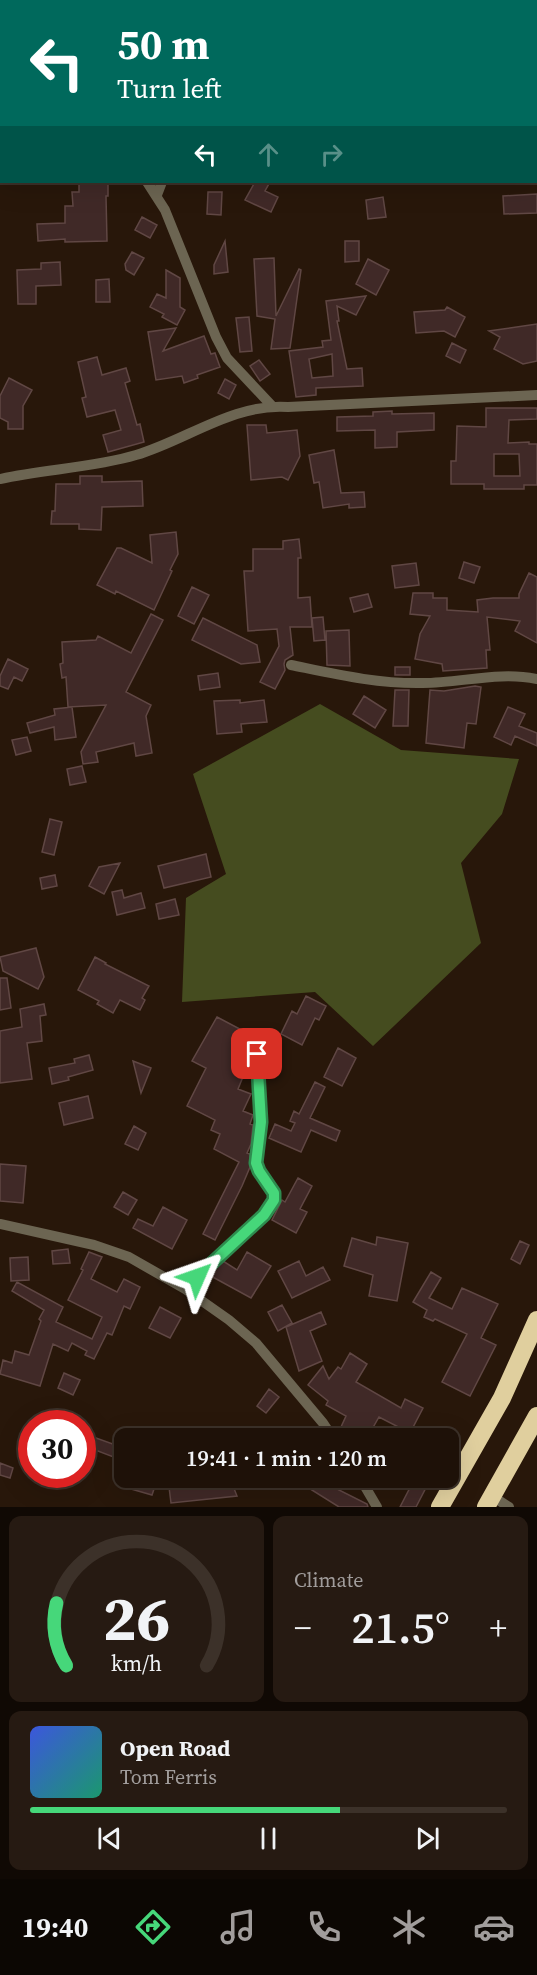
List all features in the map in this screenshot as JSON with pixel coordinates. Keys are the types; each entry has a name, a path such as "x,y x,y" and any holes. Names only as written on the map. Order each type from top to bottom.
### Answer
{"highway":[{"path":"440,1507 502,1398 537,1320"},
{"path":"489,1501 537,1416"}],"street":[{"path":"148,183 165,210 216,337 227,358 272,406"},
{"path":"156,195 162,183"},
{"path":"0,479 110,461 137,454 234,415 272,406 537,395"},
{"path":"291,665 384,683 423,683 510,675 537,678"},
{"path":"185,1290 209,1264 264,1215 274,1200 274,1193 256,1163 261,1122 257,1054"},
{"path":"0,1224 94,1245 129,1257 185,1290 229,1320 256,1343 325,1428"},
{"path":"366,1488 377,1507"},
{"path":"489,1501 509,1507"}],"green space":[{"path":"320,704 401,750 519,759 502,814 461,863 481,943 373,1046 315,992 182,1002 186,898 226,874 193,774"}],"building":[{"path":"79,183 108,183 107,241 65,242 65,239 38,241 37,224 65,223 65,206 73,206 72,192 79,192"},
{"path":"254,183 269,183 265,191 278,197 271,212 245,200"},
{"path":"208,192 222,192 221,215 207,214"},
{"path":"537,194 537,213 504,214 503,196"},
{"path":"383,197 386,217 368,219 366,200"},
{"path":"142,217 157,225 150,238 135,230"},
{"path":"225,241 228,272 214,274 214,265"},
{"path":"345,241 359,241 359,261 345,262"},
{"path":"132,252 144,258 134,275 126,270 125,264"},
{"path":"274,258 276,316 299,269 301,270 290,348 271,349 275,319 257,316 254,259"},
{"path":"368,259 389,270 376,295 356,284"},
{"path":"60,262 61,285 36,286 36,304 18,304 17,270 41,269 41,263"},
{"path":"166,270 180,278 180,307 185,310 177,325 162,317 164,314 150,307 157,294 166,298"},
{"path":"109,279 110,302 96,302 96,280"},
{"path":"366,296 356,315 337,306 339,321 337,321 347,369 362,368 363,386 316,388 316,395 296,397 289,351 323,347 322,341 331,340 326,301","holes":["332,354 333,376 312,378 309,359"]},
{"path":"447,307 465,317 455,337 444,331 416,333 414,312 445,310"},
{"path":"249,317 252,351 240,352 236,318"},
{"path":"537,324 537,361 523,364 494,349 500,337 489,331"},
{"path":"176,328 163,351 204,336 211,354 215,353 220,367 197,375 198,378 184,383 182,376 156,380 148,332"},
{"path":"452,343 466,350 460,363 446,356"},
{"path":"97,357 102,375 126,368 130,381 125,383 144,442 108,452 103,435 121,430 115,410 87,417 82,398 86,397 78,362"},
{"path":"259,360 270,374 260,381 250,366"},
{"path":"9,378 32,390 23,406 23,429 8,429 8,422 0,418 0,396"},
{"path":"225,379 236,385 229,399 218,393"},
{"path":"486,408 537,408 537,419 509,420 508,443 537,444 537,485 524,485 524,489 484,489 484,484 451,484 451,461 456,461 457,426 486,427","holes":["494,454 519,454 520,476 494,476"]},
{"path":"392,411 392,414 434,413 434,430 397,432 397,447 375,448 375,430 337,431 337,417 373,416 373,412"},
{"path":"247,425 266,425 267,433 297,430 300,456 288,480 282,477 251,480"},
{"path":"334,450 341,493 364,492 365,507 349,508 349,504 323,508 319,482 314,483 309,455"},
{"path":"80,476 102,476 102,482 142,481 143,506 102,507 101,530 79,529 79,524 51,524 52,511 55,511 56,484 80,484"},
{"path":"176,532 178,554 154,610 116,591 115,594 97,585 117,548 152,563 150,535"},
{"path":"299,539 301,558 298,558 298,598 310,597 312,627 290,627 293,655 285,660 285,670 275,689 260,682 279,646 277,629 248,631 244,571 253,571 253,549 283,549 283,541"},
{"path":"464,562 480,567 474,583 459,578"},
{"path":"416,563 419,585 395,588 392,566"},
{"path":"529,573 537,577 537,643 515,631 520,621 487,617 490,650 486,650 487,668 443,671 442,664 415,659 420,634 430,616 410,614 413,593 433,593 433,598 447,598 447,610 478,612 477,600 519,598"},
{"path":"192,587 209,595 194,624 178,616"},
{"path":"368,594 372,607 354,612 350,598"},
{"path":"151,614 163,620 126,692 151,705 146,716 152,753 136,756 134,743 96,752 98,762 83,764 81,752 106,705 68,707 66,677 62,678 60,664 63,663 62,642 96,640 98,636 131,653"},
{"path":"323,617 325,640 314,641 312,618"},
{"path":"203,618 257,645 260,662 241,664 192,640"},
{"path":"349,630 350,666 327,665 326,631"},
{"path":"8,659 28,669 22,681 14,677 8,689 0,686 0,676"},
{"path":"395,667 410,667 410,675 395,675"},
{"path":"218,673 220,687 200,690 198,676"},
{"path":"481,687 476,724 467,723 464,748 426,743 430,690 444,691"},
{"path":"395,690 409,690 408,726 393,726"},
{"path":"364,696 386,710 375,728 353,714"},
{"path":"240,700 240,703 264,700 267,722 241,724 242,732 217,734 214,701"},
{"path":"72,707 76,737 55,740 54,727 30,733 27,723 55,715 54,709"},
{"path":"508,707 525,714 519,726 537,733 537,746 515,736 511,745 494,737"},
{"path":"27,737 31,751 16,755 12,740"},
{"path":"82,766 86,782 70,785 67,769"},
{"path":"50,819 62,822 54,855 42,852"},
{"path":"206,854 211,877 164,888 158,866"},
{"path":"120,863 104,894 89,886 99,867"},
{"path":"55,875 57,886 42,889 40,878"},
{"path":"122,890 124,898 141,893 145,908 117,915 112,892"},
{"path":"175,899 179,915 159,919 156,904"},
{"path":"36,948 44,977 38,989 3,971 0,957"},
{"path":"95,957 149,986 142,998 145,1000 140,1010 120,1000 113,1013 97,1004 99,1001 78,990"},
{"path":"0,978 7,978 11,1008 0,1010"},
{"path":"306,996 326,1006 319,1020 315,1018 302,1045 281,1034 292,1011 297,1014"},
{"path":"44,1004 46,1015 40,1016 42,1041 27,1043 32,1079 0,1083 0,1031 22,1027 20,1009"},
{"path":"217,1017 255,1037 240,1064 247,1067 238,1089 251,1094 243,1111 253,1115 250,1124 253,1125 251,1144 247,1153 250,1154 250,1167 215,1240 203,1234 239,1162 214,1149 220,1134 211,1130 215,1120 187,1106 206,1068 192,1061"},
{"path":"338,1048 356,1058 342,1086 324,1077"},
{"path":"89,1055 93,1070 52,1084 49,1068 75,1063 74,1059"},
{"path":"133,1061 151,1068 141,1093"},
{"path":"315,1082 325,1087 310,1118 340,1131 336,1141 311,1130 301,1152 269,1138 275,1124 291,1131 295,1123 290,1121 294,1111 299,1114"},
{"path":"88,1096 93,1118 64,1125 59,1103"},
{"path":"134,1126 146,1133 138,1150 125,1144"},
{"path":"0,1164 26,1166 23,1203 0,1201"},
{"path":"298,1178 312,1186 300,1209 307,1212 296,1233 272,1220 282,1200 285,1202"},
{"path":"123,1192 137,1200 128,1215 114,1207"},
{"path":"163,1207 187,1220 172,1249 133,1228 138,1219 153,1226"},
{"path":"377,1237 408,1243 397,1301 369,1296 373,1275 344,1266 352,1238 376,1245"},
{"path":"520,1241 529,1245 520,1264 511,1259"},
{"path":"68,1249 70,1263 53,1264 52,1251"},
{"path":"89,1252 102,1257 91,1279 117,1292 124,1279 140,1287 130,1309 124,1306 112,1335 107,1333 94,1359 85,1355 87,1351 72,1343 68,1351 53,1344 40,1386 0,1374 3,1360 12,1363 15,1351 29,1355 41,1321 39,1319 44,1310 12,1291 17,1282 63,1307 56,1322 92,1339 102,1317 68,1300"},
{"path":"247,1252 271,1266 251,1298 209,1275 223,1261 237,1270"},
{"path":"28,1257 29,1280 11,1281 10,1258"},
{"path":"299,1261 306,1276 323,1267 330,1280 292,1298 278,1271"},
{"path":"431,1272 441,1278 429,1298 452,1309 462,1288 498,1304 481,1338 496,1345 470,1396 442,1382 467,1334 435,1319 433,1321 424,1317 427,1310 413,1302"},
{"path":"282,1305 292,1323 278,1331 268,1312"},
{"path":"160,1307 181,1318 170,1338 149,1328"},
{"path":"321,1312 326,1324 310,1331 322,1361 299,1371 286,1327"},
{"path":"350,1353 367,1364 356,1382 401,1408 405,1399 423,1408 413,1428 400,1428 379,1417 373,1428 341,1427 346,1416 326,1405 328,1401 308,1385 323,1366 329,1379 338,1367 341,1369"},
{"path":"64,1373 80,1380 73,1395 58,1388"},
{"path":"269,1389 279,1397 266,1413 257,1406"},
{"path":"96,1438 114,1444 114,1457 96,1450"},
{"path":"0,1463 13,1468 10,1478 0,1475"},
{"path":"131,1488 154,1488 152,1495"},
{"path":"169,1488 234,1488 237,1496 171,1503"},
{"path":"309,1488 335,1488 367,1504 368,1507 339,1507"},
{"path":"410,1488 426,1488 416,1507 400,1507"}],"route":[{"path":"197,1277 253,1226 274,1200 274,1193 256,1163 261,1122 257,1054"}]}
